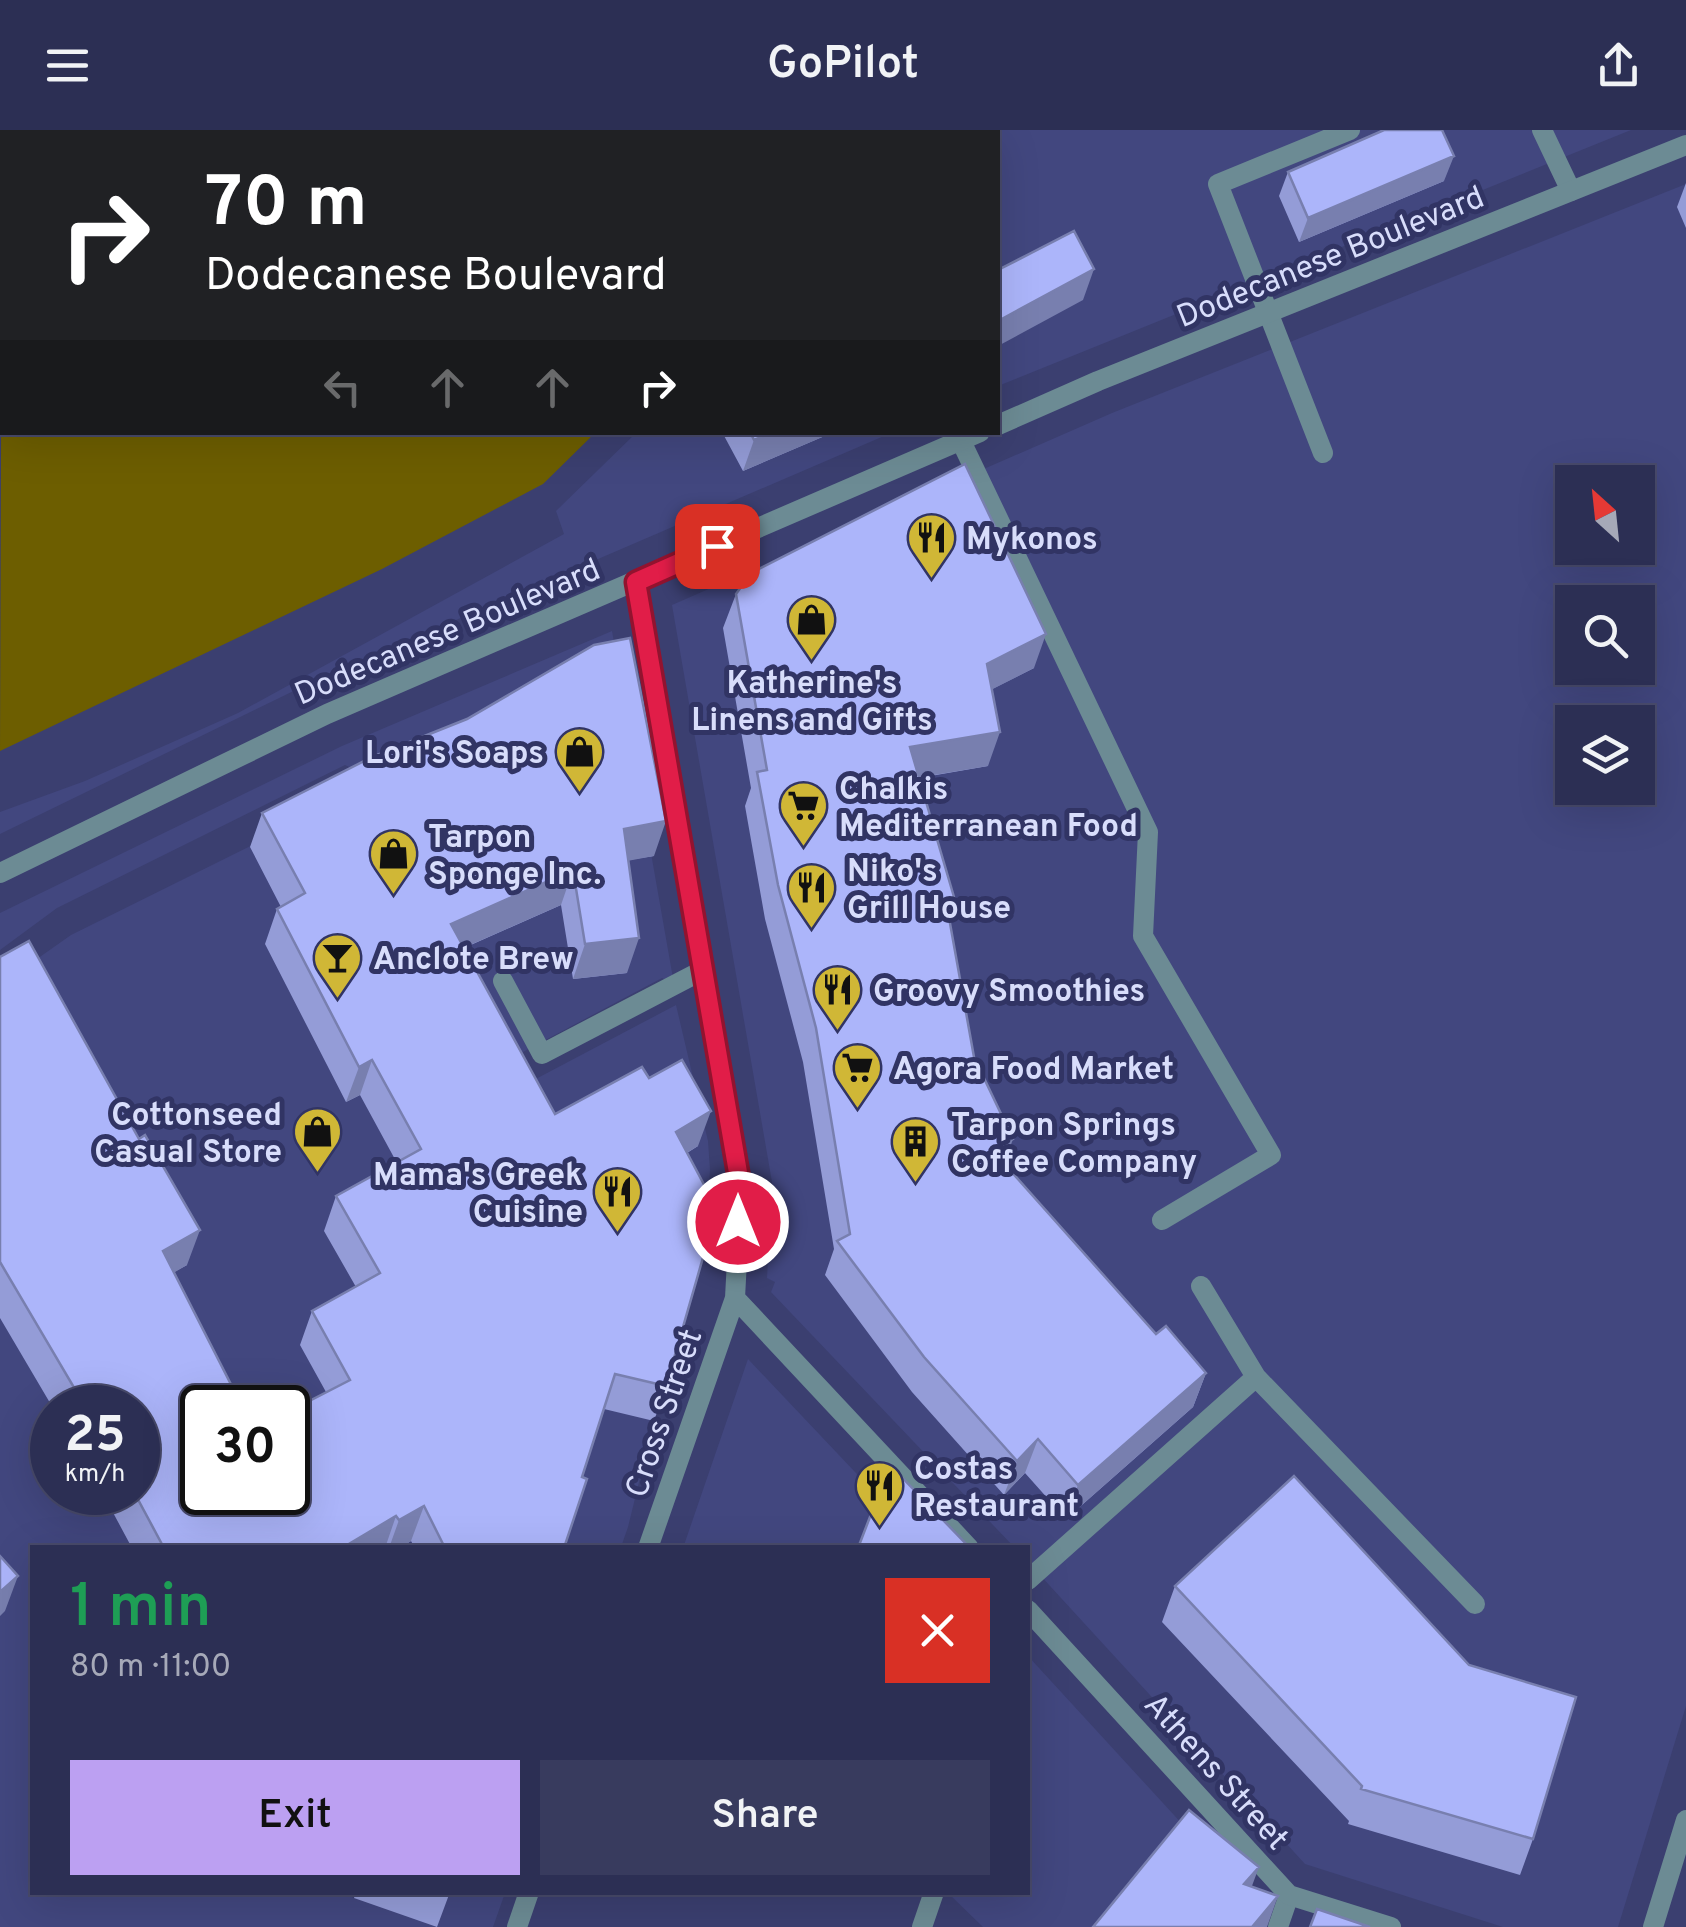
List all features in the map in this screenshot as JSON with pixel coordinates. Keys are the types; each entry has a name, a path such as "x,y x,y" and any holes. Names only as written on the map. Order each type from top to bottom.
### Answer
{"street":[{"path":"1323,453 1218,184 1350,130"},
{"path":"1542,130 1571,191"},
{"name":"Dodecanese Boulevard","path":"1000,424 1686,145"},
{"path":"971,437 1148,832 1142,936 1271,1155 1162,1220"},
{"name":"Dodecanese Boulevard","path":"0,873 327,714 971,437"},
{"path":"636,582 740,1184 734,1298 966,1545"},
{"path":"503,981 542,1054 703,970"},
{"path":"1201,1286 1256,1377 1475,1604"},
{"name":"Cross Street","path":"649,1545 734,1298"},
{"path":"1030,1578 1256,1377"},
{"name":"Athens Street","path":"1030,1615 1290,1895 1391,1927"},
{"path":"1653,1927 1686,1820"},
{"path":"516,1927 527,1895"},
{"path":"922,1927 933,1895"},
{"path":"1278,1927 1290,1895"}],"shaded area":[{"path":"1000,130 1631,130 1000,385"},
{"path":"1686,184 1686,1706 1618,1927 1503,1927 1305,1864 1030,1564 1030,1545 1012,1545 771,1292 775,1282 767,1278 772,1182 672,605 1112,413"},
{"path":"1,435 593,435 543,484 382,569 0,751"},
{"path":"634,435 886,435 312,682 0,834 0,812 85,781 238,713 564,534 556,511"},
{"path":"612,631 674,984 662,978 521,1053 455,949 383,783 345,765 57,908 0,950 0,913 342,746"},
{"path":"359,792 513,1091 676,1005 708,1141 707,1238 628,1527 622,1545 30,1545 30,1895 504,1895 493,1927 0,1927 0,985 71,935"},
{"path":"748,1359 924,1545 684,1545"},
{"path":"1030,1658 1252,1900 1242,1927 983,1927 950,1895 1030,1895"}],"building":[{"path":"1384,130 1442,130 1454,156 1308,218 1288,172"},
{"path":"1074,231 1094,269 1000,320 1000,269"},
{"path":"965,464 1046,634 987,664 1000,732 910,747 954,897 946,901 974,1057 1013,1139 992,1150 1156,1334 1166,1326 1206,1373 1078,1485 1038,1439 1017,1461 924,1357 837,1241 850,1234 816,1028 778,885 757,772 767,770 736,594 751,573"},
{"path":"630,638 666,821 624,829 639,938 585,944 573,870 451,924 555,1114 642,1067 649,1078 682,1060 711,1111 676,1132 717,1209 666,1386 615,1374 565,1545 444,1545 424,1506 399,1520 396,1516 347,1545 162,1545 146,1515 160,1515 160,1385 72,1385 0,1262 0,957 29,941 139,1139 145,1135 200,1230 163,1251 231,1385 180,1385 180,1515 310,1515 310,1401 350,1380 312,1311 380,1273 336,1196 421,1149 372,1060 359,1067 277,909 305,893 262,813 372,757 467,719 594,645"},
{"path":"890,1465 967,1545 859,1545"},
{"path":"1294,1476 1469,1665 1576,1697 1533,1839 1361,1789 1175,1586"},
{"path":"0,1556 18,1576 0,1592"},
{"path":"1189,1810 1259,1867 1244,1884 1278,1896 1252,1927 1093,1927"},
{"path":"1317,1909 1370,1927 1310,1927"}],"place":[{"name":"Mykonos","path":"931,580"},
{"name":"Katherine's Linens and Gifts","path":"812,662"},
{"name":"Lori's Soaps","path":"579,794"},
{"name":"Chalkis Mediterranean Food","path":"804,848"},
{"name":"Tarpon Sponge Inc.","path":"393,896"},
{"name":"Niko's Grill House","path":"812,930"},
{"name":"Anclote Brew","path":"338,1000"},
{"name":"Groovy Smoothies","path":"838,1032"},
{"name":"Agora Food Market","path":"858,1110"},
{"name":"Cottonseed Casual Store","path":"317,1174"},
{"name":"Tarpon Springs Coffee Company","path":"916,1184"},
{"name":"Mama's Greek Cuisine","path":"618,1234"},
{"name":"Costas Restaurant","path":"879,1528"}],"route":[{"path":"717,546 636,582 740,1184 738,1222"}]}
